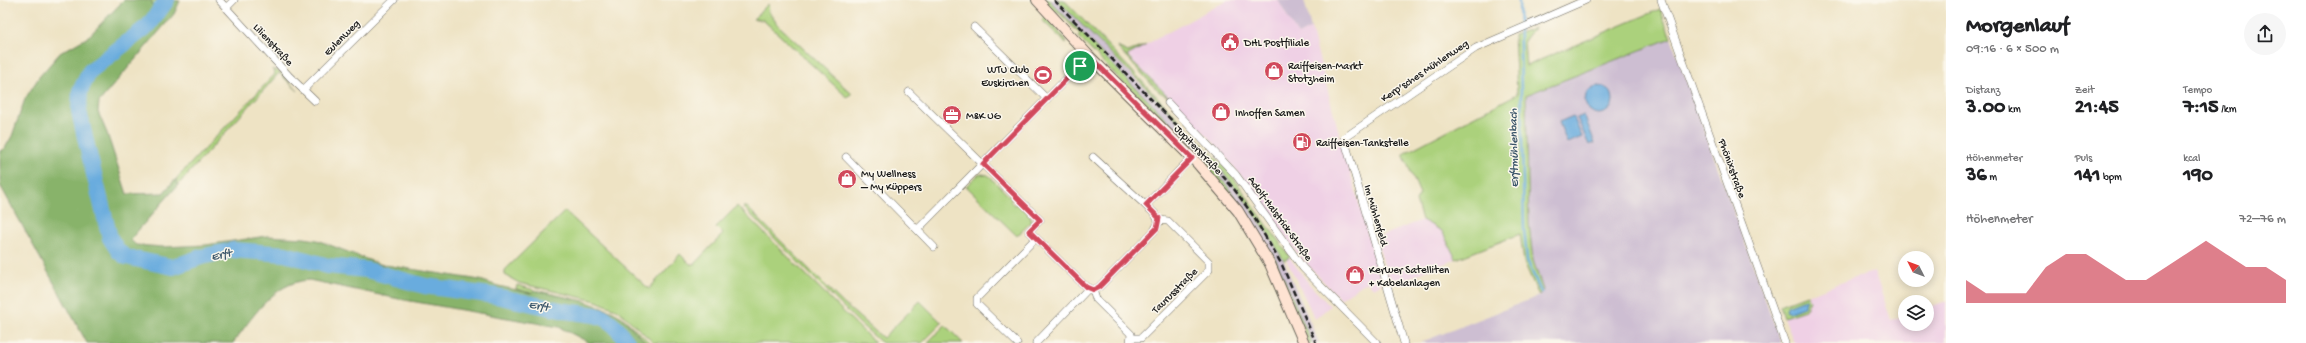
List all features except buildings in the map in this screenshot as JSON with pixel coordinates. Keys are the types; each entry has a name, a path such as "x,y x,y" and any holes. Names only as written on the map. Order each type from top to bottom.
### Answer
{"street":[{"name":"Lilienstraße","path":"218,0 315,101"},
{"path":"226,8 234,0"},
{"name":"Eulenweg","path":"303,90 394,0"},
{"name":"Jupiterstraße","path":"1037,0 1089,56 1192,158 1226,195 1253,233 1275,274 1304,343"},
{"name":"Kerp’sches Mühlenweg","path":"1344,138 1465,54 1515,30 1586,0"},
{"name":"Phönixstraße","path":"1661,0 1785,343"},
{"path":"974,27 1047,99"},
{"path":"918,229 1089,56"},
{"path":"909,92 1040,220 1029,231 1036,238 977,298 977,304 1017,343"},
{"name":"Adolf-Halstrick-Straße","path":"1168,103 1236,175 1303,268 1377,343"},
{"name":"Im Mühlenfeld","path":"1344,138 1404,343"},
{"path":"846,157 934,247"},
{"name":"Taurusstraße","path":"1036,238 1091,289 1096,299 1131,334 1131,340 1141,338 1209,270 1209,262 1168,221 1159,220 1146,205 1137,199 1093,157"},
{"path":"1146,205 1192,158"},
{"path":"1036,343 1091,289 1099,287 1154,231 1159,220"}],"shaded area":[{"path":"1049,0 1057,0 1195,139 1237,188 1270,236 1283,259 1319,343 1312,343 1275,258 1228,187 1205,158"},
{"path":"1227,0 1278,0 1298,35 1311,28 1382,283 1374,288 1366,282 1340,299 1299,256 1247,183 1214,143 1127,55"},
{"path":"1278,0 1304,0 1311,28 1298,35"},
{"path":"1671,38 1781,343 1419,343 1539,296 1543,290 1533,261 1529,223 1526,95"},
{"path":"1422,220 1442,231 1456,259 1390,285 1376,238"},
{"path":"1289,257 1310,285 1330,306 1315,319 1286,259"},
{"path":"1874,271 1891,320 1898,318 1898,331 1934,331 1934,305 1946,301 1946,343 1794,343 1784,317 1805,309 1810,302 1807,295"}],"green space":[{"path":"124,0 151,0 153,6 157,8 170,0 180,1 174,14 99,102 98,112 107,133 127,194 163,193 176,179 178,185 134,235 131,240 136,245 163,247 206,245 267,236 317,240 379,264 480,280 498,286 531,293 534,290 584,301 611,311 622,317 646,343 590,343 559,327 399,299 309,280 296,282 274,294 256,312 233,343 87,343 0,185 0,151 5,148 12,136 25,99 39,77 60,53 88,37"},
{"path":"151,0 164,0 157,8 153,6"},
{"path":"1042,0 1049,0 1205,158 1228,187 1275,258 1312,343 1308,343 1271,252 1245,214 1203,163 1078,37 1080,34 1057,11 1055,13"},
{"path":"1057,0 1064,0 1230,173 1290,257 1284,261 1262,224 1237,189 1180,123"},
{"path":"768,4 769,12 778,25 852,94 848,98 763,20 753,19"},
{"path":"1660,9 1671,38 1526,95 1529,223 1533,260 1543,290 1539,296 1524,262 1520,234 1456,259 1442,231 1422,220 1416,201 1420,194 1403,154 1517,94 1514,35 1534,28 1524,41 1526,66"},
{"path":"1046,16 1067,42 1066,43 1042,20"},
{"path":"1146,45 1127,56 1170,98 1158,91 1117,47 1128,52"},
{"path":"272,69 280,72 298,91 279,73 178,185 176,179 275,74"},
{"path":"978,175 988,175 1012,199 1010,201 1014,205 1017,203 1031,217 1031,222 1017,236 966,186"},
{"path":"737,206 875,343 654,343 618,310 596,301 519,283 505,275 505,270 565,211 649,289 680,254 690,264 694,264 723,234 716,227"},
{"path":"743,207 747,207 844,304 883,338 920,301 942,323 922,343 882,343 859,323"},
{"path":"517,285 534,290 531,293 516,289"},
{"path":"1807,295 1810,301 1805,310 1784,317 1780,305"},
{"path":"622,317 650,343 646,343"},
{"path":"945,325 963,343 927,343"}],"water":[{"path":"1599,86 1609,90 1613,100 1609,110 1599,114 1589,110 1585,100 1589,90"},
{"path":"1584,115 1595,143 1589,145 1577,118"},
{"path":"1573,116 1582,137 1567,143 1559,122"},
{"path":"1802,300 1807,300 1804,307 1788,313 1786,311 1787,306"}],"waterway":[{"name":"Erft","path":"167,0 149,25 90,71 80,91 79,111 87,146 110,238 119,252 126,257 173,267 201,257 233,250 285,254 328,266 367,270 425,286 496,296 565,311 595,315 605,318 615,326 628,343"},
{"name":"Erftmühlenbach","path":"1519,0 1524,229 1527,260 1541,292"}],"railway":[{"path":"1054,0 1195,144 1234,189 1252,214 1282,265 1316,343"}],"place":[{"name":"DHL Postfiliale","path":"1230,42"},
{"name":"Raiffeisen-Markt Stotzheim","path":"1274,71"},
{"name":"WTU Club Euskirchen","path":"1043,75"},
{"name":"Inhoffen Samen","path":"1221,112"},
{"name":"M&K UG","path":"952,115"},
{"name":"Raiffeisen-Tankstelle","path":"1302,142"},
{"name":"My Wellness – My Küppers","path":"847,179"},
{"name":"Kerwer Satelliten + Kabelanlagen","path":"1355,275"}],"route":[{"path":"1089,56 1115,80 1192,158 1146,205 1159,218 1159,225 1157,228 1098,288 1093,290 1086,287 1029,231 1040,220 983,164 1080,66 1089,56"}]}
